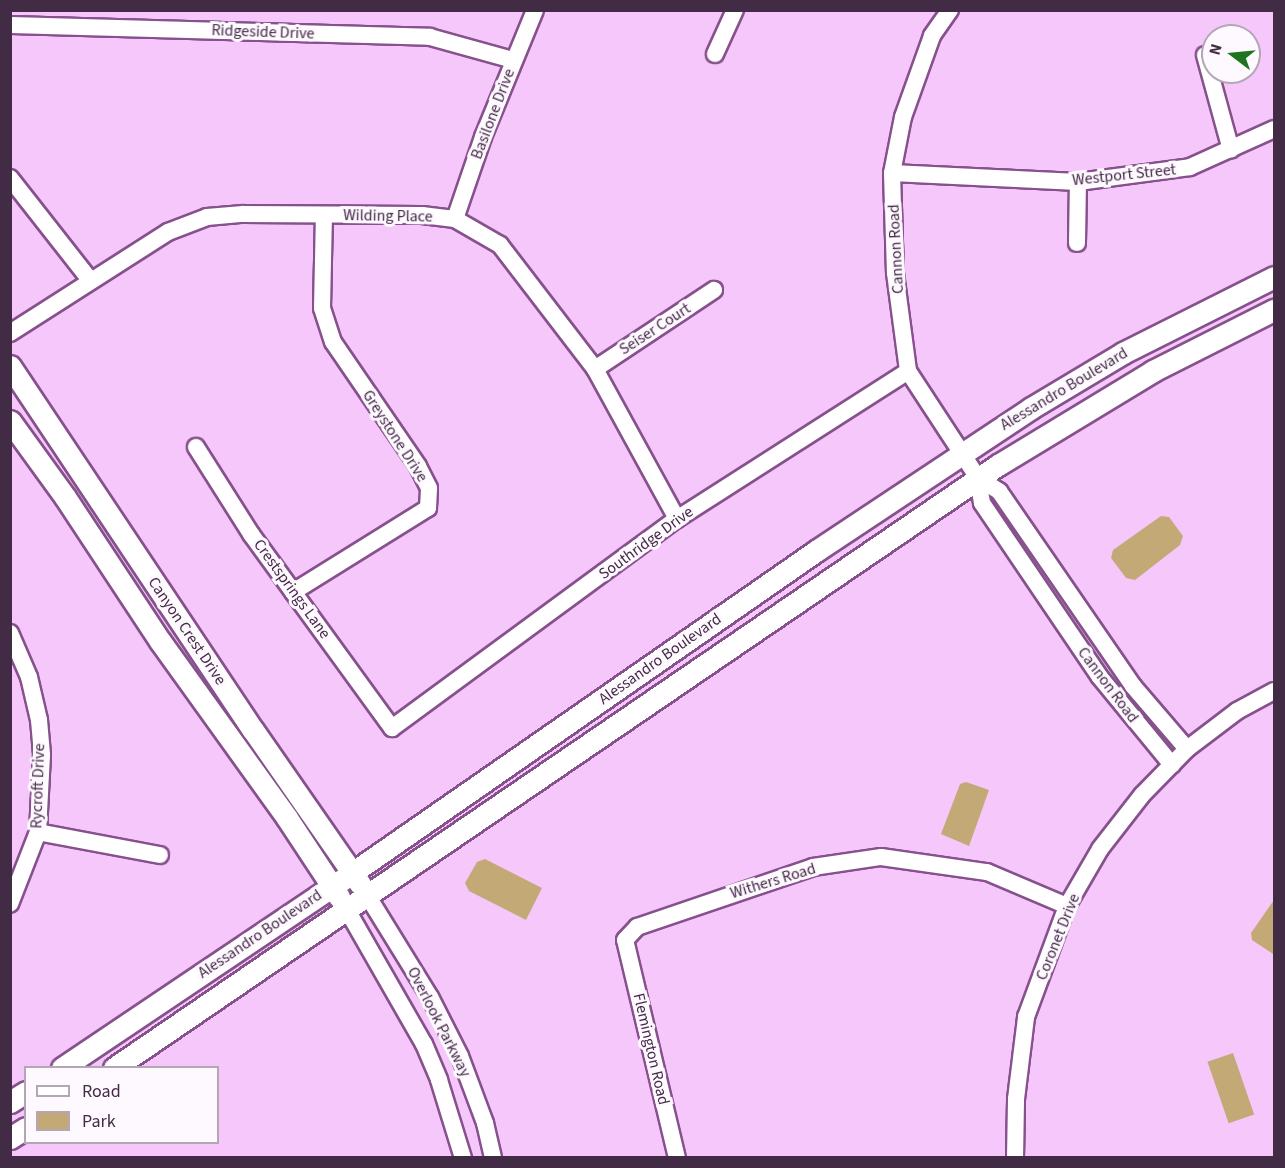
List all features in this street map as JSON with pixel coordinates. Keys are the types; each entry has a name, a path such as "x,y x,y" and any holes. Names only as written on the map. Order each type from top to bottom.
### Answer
{"main road":[{"name":"Alessandro Boulevard","path":"65,1066 352,873 961,454 1123,353 1275,277"},
{"name":"Alessandro Boulevard","path":"117,1066 978,478 1153,371 1275,310"},
{"name":"Canyon Crest Drive","path":"10,366 246,721 367,895"},
{"name":"Canyon Crest Drive","path":"10,421 65,497 160,642 287,818 346,908"},
{"path":"10,1102 24,1093"},
{"path":"10,1138 24,1129"}],"street":[{"name":"Basilone Drive","path":"455,219 513,60 535,10"},
{"path":"715,54 735,10"},
{"name":"Cannon Road","path":"950,10 932,36 903,117 892,173 895,273 908,371 978,478 999,491 1133,686 1187,749"},
{"name":"Ridgeside Drive","path":"10,25 430,37 513,60"},
{"path":"1213,84 1232,150"},
{"name":"Westport Street","path":"892,173 1078,183 1190,167 1275,129"},
{"path":"10,178 90,280"},
{"path":"1077,243 1078,183"},
{"name":"Wilding Place","path":"10,333 168,232 207,217 422,214 455,219 500,245 595,369 677,519"},
{"name":"Greystone Drive","path":"293,592 428,508 429,488 418,466 333,342 322,308 324,215"},
{"name":"Seiser Court","path":"595,369 714,290"},
{"name":"Southridge Drive","path":"392,728 677,519 908,371"},
{"name":"Crestsprings Lane","path":"196,447 251,534 392,728"},
{"name":"Cannon Road","path":"978,478 982,503 1099,676 1172,765"},
{"name":"Rycroft Drive","path":"10,633 29,677 39,720 42,755 38,832 10,904"},
{"name":"Coronet Drive","path":"1015,1158 1016,1099 1026,1017 1068,906 1100,849 1142,795 1187,749 1237,711 1275,692"},
{"path":"38,832 160,855"},
{"name":"Withers Road","path":"625,940 637,927 813,867 881,857 987,872 1068,906"},
{"name":"Overlook Parkway","path":"367,895 430,997 460,1056 485,1123 493,1158"},
{"name":"Overlook Parkway","path":"346,908 424,1044 445,1098 463,1158"},
{"name":"Flemington Road","path":"625,940 677,1158"}],"green space":[{"path":"1161,516 1169,517 1183,536 1180,545 1135,580 1126,578 1111,558 1113,550"},
{"path":"966,782 989,790 969,846 941,834 960,784"},
{"path":"485,859 542,888 526,920 469,891 465,883 477,862"},
{"path":"1274,900 1273,954 1252,940 1251,933"},
{"path":"1233,1053 1254,1114 1229,1123 1207,1062"}]}
